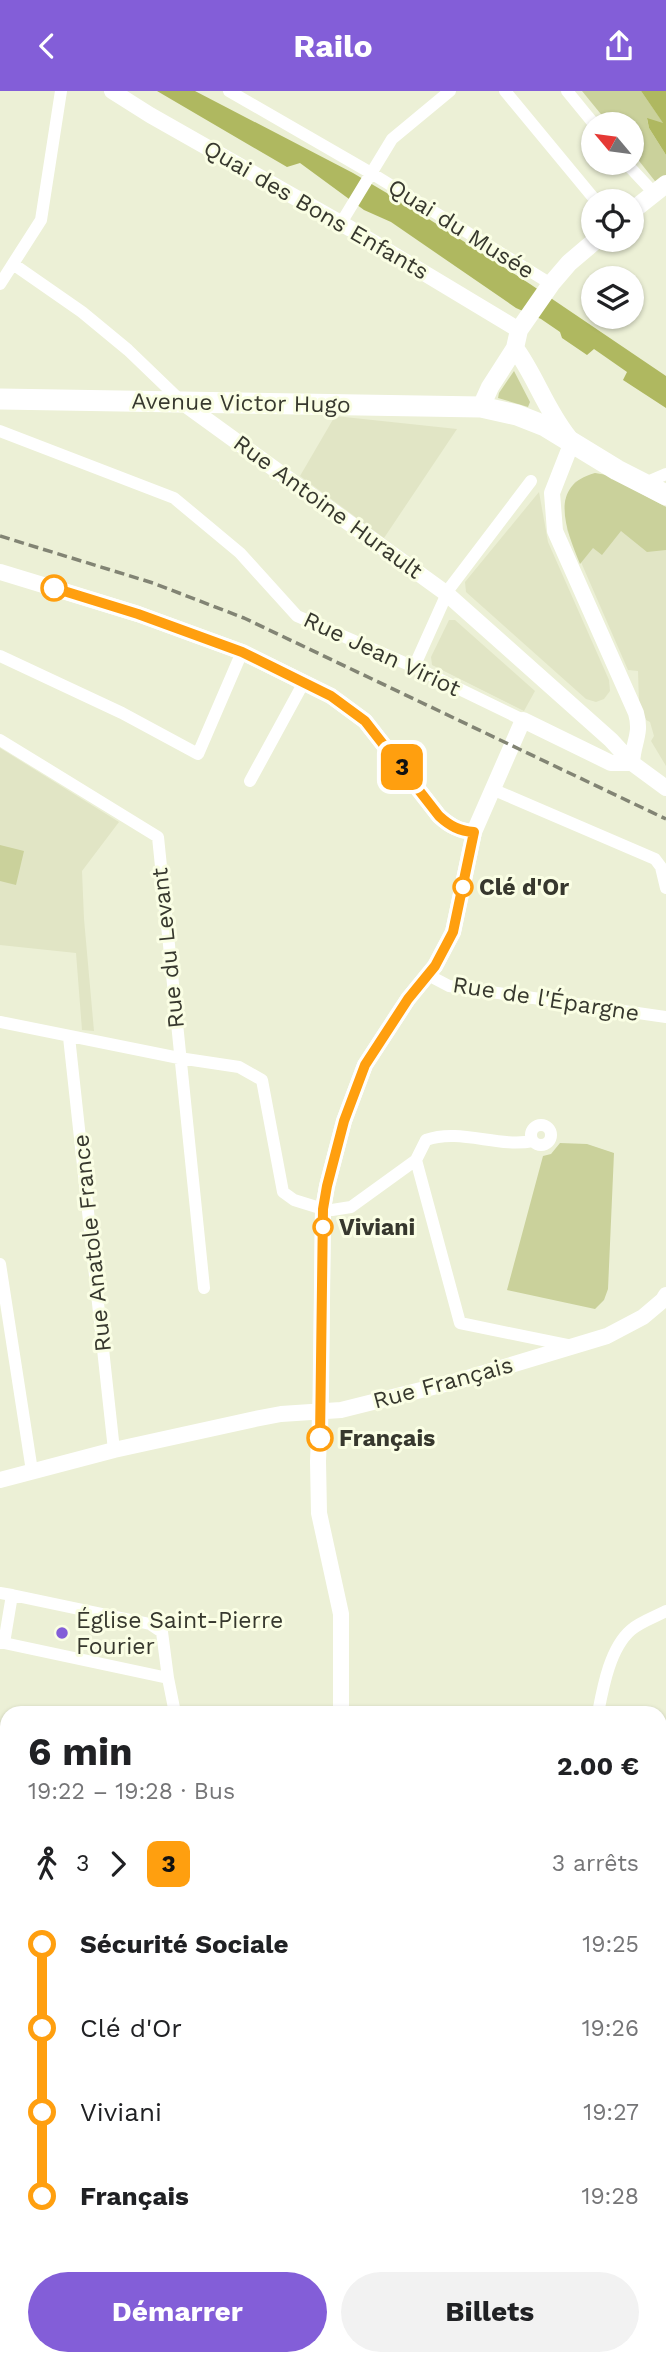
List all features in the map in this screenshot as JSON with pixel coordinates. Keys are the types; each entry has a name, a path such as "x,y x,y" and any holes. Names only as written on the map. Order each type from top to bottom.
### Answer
{"main road":[{"path":"644,201 660,188"},
{"path":"481,407 517,339 551,284 582,252"},
{"path":"517,339 552,417 572,442"},
{"name":"Avenue Victor Hugo","path":"0,399 481,407 517,415 545,426 666,495"}],"street":[{"path":"0,284 41,220 61,91"},
{"name":"Quai des Bons Enfants","path":"112,91 341,223 517,339"},
{"name":"Quai du Musée","path":"229,91 551,284"},
{"path":"341,223 392,139 450,91"},
{"path":"505,91 586,189"},
{"path":"567,91 584,112"},
{"path":"642,175 660,188"},
{"name":"Rue Antoine Hurault","path":"13,264 82,312 128,350 181,402 447,594 597,727 632,763 666,789"},
{"name":"Rue Jean Viriot","path":"0,431 174,498 240,553 297,616 414,667 523,720"},
{"path":"341,1706 341,1614 319,1513 318,1461 323,1209 344,1121 365,1065 408,999 444,952 453,932 474,832 523,720 611,763 632,763 634,743 640,727 555,531 552,493 572,442"},
{"path":"645,483 666,474"},
{"path":"447,594 531,481"},
{"path":"0,572 138,614 242,652 331,696 356,713 373,730 439,816 450,826 463,832 474,832"},
{"name":"Rue Antoine Hurault","path":"414,667 447,594"},
{"path":"0,656 122,713 198,754 242,652"},
{"path":"250,781 304,682"},
{"path":"594,756 610,751 611,740 630,729 636,713"},
{"name":"Rue du Levant","path":"0,740 158,837 204,1288"},
{"path":"492,789 656,859 661,867 666,888"},
{"name":"Rue de l'Épargne","path":"428,975 449,986 666,1017"},
{"path":"0,1022 179,1058 239,1067 262,1080 283,1192 294,1200 323,1209 351,1207 416,1160 426,1140 439,1135 500,1142 522,1143 533,1140"},
{"name":"Rue Anatole France","path":"69,1037 114,1450"},
{"path":"416,1160 460,1323 574,1346"},
{"path":"0,1264 32,1471"},
{"name":"Rue Français","path":"0,1480 114,1450 281,1414 341,1410 461,1380 607,1336 642,1317 666,1295"},
{"path":"168,1678 2,1643 6,1594 150,1624 162,1632 174,1706"},
{"path":"599,1706 619,1645 631,1629 666,1611"}],"shaded area":[{"path":"157,91 195,91 353,173 407,205 581,318 581,329 597,329 666,376 666,408 623,380 627,372 594,349 587,355 541,319 516,308 391,222 364,210 300,163 287,167"},
{"path":"582,91 641,91 664,124 647,119 649,128 666,155 666,195 644,167 644,112 599,112"},
{"path":"641,91 666,91 666,155 649,128 647,118 663,123"},
{"path":"514,371 530,402 528,407 498,398"},
{"path":"335,416 457,429 384,538 300,476"},
{"path":"595,473 666,507 666,766 651,741 654,736 650,722 646,720 639,703 638,671 628,670 567,530 565,501 570,490 575,482"},
{"path":"595,473 607,475 666,507 666,550 647,552 621,531 602,555 593,548 580,564 566,524 566,499 571,488 580,479"},
{"path":"539,492 548,542 609,680 610,691 604,699 596,702 586,699 466,592 465,582"},
{"path":"449,620 455,620 535,691 524,711 432,665 431,657"},
{"path":"0,748 119,822 82,871 94,1031 82,1030 76,953 0,945"},
{"path":"0,845 24,851 16,885 0,881"},
{"path":"560,1143 587,1144 614,1153 608,1289 604,1300 595,1309 507,1290 543,1156 551,1154"}],"railway":[{"path":"0,536 153,583 244,618 666,819"}],"bus line":[{"name":"3","path":"54,588 138,614 242,652 344,703 365,721 439,816 450,826 463,832 474,832 453,932 435,966 408,999 365,1065 344,1121 327,1186 323,1209 320,1438"}],"place":[{"name":"Clé d'Or","path":"463,887"},
{"name":"Viviani","path":"323,1227"},
{"name":"Français","path":"320,1438"},
{"name":"Église Saint-Pierre Fourier","path":"62,1633"}]}
